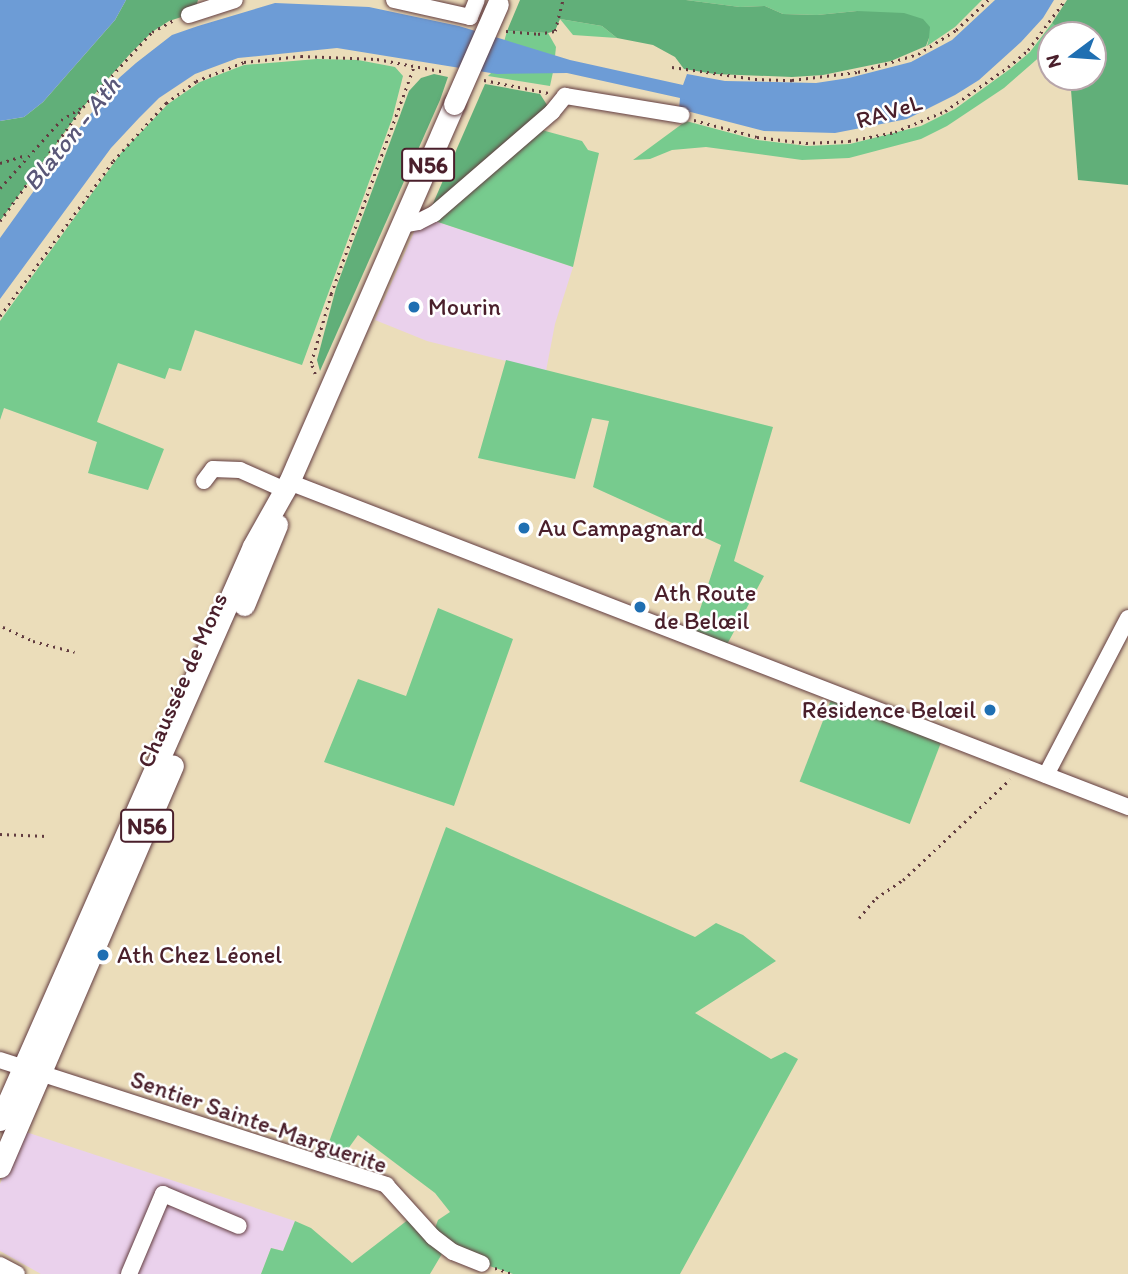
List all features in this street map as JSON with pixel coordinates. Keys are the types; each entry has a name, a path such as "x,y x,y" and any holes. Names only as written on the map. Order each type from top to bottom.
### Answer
{"main road":[{"name":"Chaussée de Mons","path":"0,1167 31,1070 274,536 287,486 454,104 493,1"},
{"name":"Chaussée de Mons","path":"0,1120 31,1070"}],"street":[{"path":"189,15 235,0"},
{"path":"394,0 470,17"},
{"name":"Chaussée de Mons","path":"470,17 493,1"},
{"path":"401,225 418,222 434,214 552,112 565,96 681,115"},
{"path":"204,481 213,469 240,470 287,486 1128,807"},
{"path":"1046,775 1128,618"},
{"name":"Sentier Sainte-Marguerite","path":"0,1060 386,1185 433,1237 453,1252 482,1264"},
{"path":"129,1274 163,1194 239,1226"},
{"path":"0,1265 17,1274"}],"path":[{"path":"470,17 508,32 548,33 555,31 559,24 563,0"},
{"path":"672,67 705,74 792,80 858,72 918,54 956,30 988,0"},
{"name":"RAVeL","path":"681,115 757,136 806,143 849,141 895,132 945,111 1008,68 1028,50 1065,0"},
{"path":"0,221 83,107 152,32 169,21 189,15"},
{"path":"0,316 113,161 166,103 196,81 244,62 336,55 457,75"},
{"path":"328,394 316,379 311,363 331,294 414,66"},
{"path":"480,79 565,96"},
{"path":"0,188 61,120 83,107"},
{"path":"0,163 30,154"},
{"path":"3,627 33,641 75,652"},
{"path":"859,918 876,898 903,880 990,795 1024,766"},
{"path":"0,834 47,836"}],"shaded area":[{"path":"435,221 573,267 555,324 546,371 427,341 375,320 415,230"},
{"path":"23,1131 295,1221 283,1251 271,1248 261,1274 41,1274 0,1251 0,1184"}],"green space":[{"path":"126,0 198,0 194,13 169,21 152,32 130,54 83,107 0,221 0,121 24,117 43,102 115,20"},
{"path":"520,0 686,0 740,7 765,6 783,14 817,15 857,11 904,13 923,19 930,27 926,46 891,61 823,75 792,77 715,74 684,69 675,57 653,45 617,38 602,26 560,19 555,31 548,33 507,31"},
{"path":"686,0 982,0 955,27 927,46 929,38 857,11 817,15 783,14 765,6 740,7"},
{"path":"1067,0 1128,0 1128,185 1078,180 1071,91 1107,91 1107,21 1053,21"},
{"path":"560,19 602,26 617,38 573,35"},
{"path":"507,31 548,33 556,47 555,56 504,42"},
{"path":"1037,43 1037,59 1004,88 947,126 921,139 849,158 802,160 706,147 672,150 650,159 633,160 686,121 757,140 807,146 850,144 921,126 955,109 1030,52"},
{"path":"317,59 358,60 395,67 403,76 392,119 302,365 195,330 181,371 169,368 165,379 118,363 97,422 164,449 148,490 88,473 97,442 4,408 0,420 0,321 121,153 168,104 200,82 244,65"},
{"path":"553,72 550,86 488,76 491,73"},
{"path":"434,74 448,77 440,100 320,371 317,360 336,288 409,91 421,78"},
{"path":"485,84 540,94 549,108 428,215"},
{"path":"538,129 582,141 588,150 599,153 573,267 435,221"},
{"path":"506,360 773,427 734,561 764,576 724,650 691,637 721,545 593,487 609,421 592,418 575,479 478,458"},
{"path":"438,608 513,639 454,806 324,762 358,679 406,696"},
{"path":"834,692 944,734 910,824 800,782"},
{"path":"446,827 695,937 716,923 743,935 776,961 695,1013 771,1059 785,1052 798,1059 680,1274 513,1274 463,1257 446,1247 430,1274 261,1274 271,1248 283,1251 295,1221 311,1228 352,1263 413,1216 435,1228 438,1220 450,1212 435,1193 358,1135 335,1167 323,1158"}],"water":[{"path":"0,0 126,0 115,20 43,102 24,117 0,121"},
{"path":"995,0 1054,0 1043,18 1037,21 1037,25 1021,42 979,80 955,95 907,119 835,133 764,131 679,109 680,98 567,73 497,74 337,48 238,58 195,74 159,98 139,118 111,148 0,299 0,238 119,78 172,35 275,3 369,7 459,26 570,60 683,85 687,74 725,81 816,83 849,78 911,62 952,40"}],"place":[{"name":"Mourin","path":"414,307"},
{"name":"Au Campagnard","path":"524,528"},
{"name":"Ath Route de Belœil","path":"640,607"},
{"name":"Résidence Belœil","path":"990,710"},
{"name":"Ath Chez Léonel","path":"103,955"}],"water label":[{"name":"Blaton - Ath","path":"72,134"}]}
